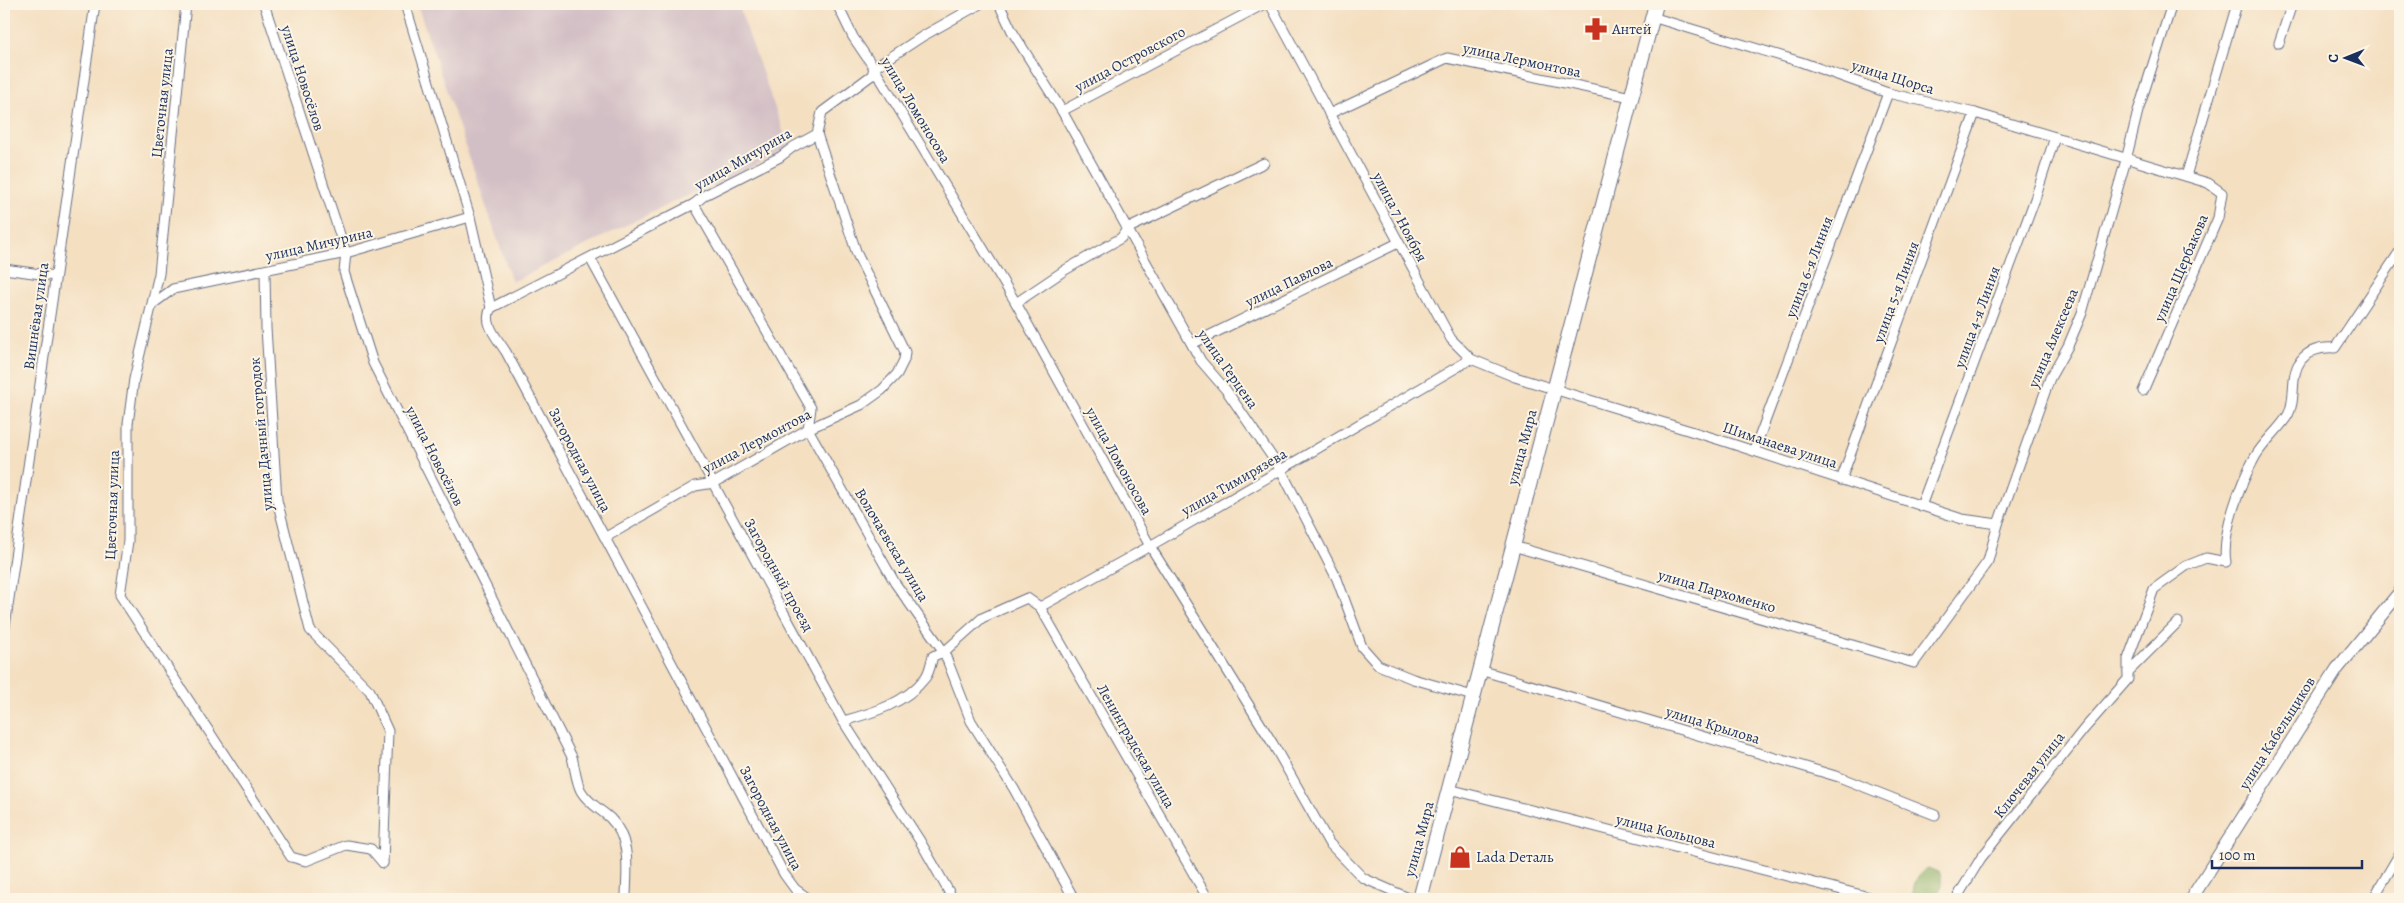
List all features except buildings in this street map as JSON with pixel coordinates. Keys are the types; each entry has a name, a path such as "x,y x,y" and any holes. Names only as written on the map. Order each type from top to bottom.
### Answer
{"main road":[{"name":"улица Мира","path":"1420,899 1654,10"}],"street":[{"name":"Вишнёвая улица","path":"4,633 95,4"},
{"name":"Цветочная улица","path":"186,4 160,274 134,379 130,415 128,541 120,595 291,857 306,861 346,845 371,849 383,863"},
{"name":"улица Новосёлов","path":"264,4 346,253 344,272 373,363 572,757 580,790 590,803 610,818 622,832 628,857 626,895"},
{"name":"Загородная улица","path":"405,4 470,217 491,308 487,314 488,323 506,352 606,537 784,874 794,889 809,899"},
{"name":"улица Ломоносова","path":"837,4 853,37 874,68 1016,302 1150,546 1273,744 1329,843 1363,878 1411,899"},
{"path":"816,134 822,112 872,76 874,68 923,36 980,4"},
{"name":"улица Герцена","path":"999,4 1012,31 1062,111 1201,361 1226,390 1281,470 1337,579 1362,647 1378,665 1413,680 1473,696"},
{"name":"улица Островского","path":"1062,111 1264,4"},
{"name":"улица 7 Ноября","path":"1270,4 1451,339 1471,359 1515,377 1554,389"},
{"name":"улица Алексеева","path":"1914,663 1988,561 1998,524 2050,378 2082,313 2126,160 2138,111 2172,4"},
{"path":"2186,176 2237,4"},
{"path":"2279,43 2292,4"},
{"name":"улица Щорса","path":"1654,10 1888,93 1975,113 2126,160"},
{"name":"улица Лермонтова","path":"1329,114 1447,58 1631,97"},
{"name":"улица 6-я Линия","path":"1754,451 1888,93"},
{"name":"улица 5-я Линия","path":"1841,480 1975,113"},
{"name":"улица Мичурина","path":"491,308 694,204 705,195 780,157 816,134"},
{"name":"улица Лермонтова","path":"606,537 694,486 714,482 808,429 861,405 882,390 897,374 904,360 905,352 857,254 816,134"},
{"name":"улица 4-я Линия","path":"1921,506 2032,208 2054,137"},
{"name":"улица Щербакова","path":"2126,160 2208,183 2222,193 2218,218 2143,391"},
{"path":"1016,302 1065,270 1121,238 1127,228 1264,163"},
{"path":"694,204 811,408 808,429"},
{"name":"улица Мичурина","path":"154,303 173,289 346,253 470,217"},
{"name":"улица Павлова","path":"1192,344 1398,244"},
{"name":"Ключевая улица","path":"1956,899 1982,858 2084,729 2128,678 2128,659 2154,589 2186,566 2206,558 2226,562 2224,550 2235,504 2255,456 2289,414 2294,380 2300,362 2314,350 2322,347 2335,348 2400,251"},
{"name":"Загородный проезд","path":"590,258 843,721 920,841 953,899"},
{"path":"4,269 55,276"},
{"name":"улица Дачный гогродок","path":"265,271 266,328 277,500 310,630 370,691 388,731 383,863"},
{"path":"160,274 173,289"},
{"name":"улица Тимирязева","path":"1040,607 1150,546 1471,359"},
{"name":"Шиманаева улица","path":"1554,389 1754,451 1962,519 1998,524"},
{"name":"Волочаевская улица","path":"808,429 895,583 944,652 971,720 1014,788 1074,899"},
{"name":"улица Пархоменко","path":"1513,546 1914,663"},
{"name":"улица Кабельщиков","path":"2191,899 2337,669 2400,592"},
{"path":"843,721 872,714 906,697 927,676 933,656 944,652 982,618 1026,598 1040,607"},
{"name":"Ленинградская улица","path":"1040,607 1208,899"},
{"name":"Ключевая улица","path":"2128,672 2178,622"},
{"name":"улица Крылова","path":"1480,670 1839,777 1935,815"},
{"name":"улица Кольцова","path":"1449,789 1877,899"},
{"path":"2373,899 2400,853"}],"shaded area":[{"path":"417,4 738,4 789,148 718,184 675,201 512,282"}],"green space":[{"path":"1928,868 1940,873 1942,885 1938,897 1919,898 1913,896 1916,879"}],"place":[{"name":"Антей","path":"1596,29"},
{"name":"Lada Dеталь","path":"1460,857"}]}
